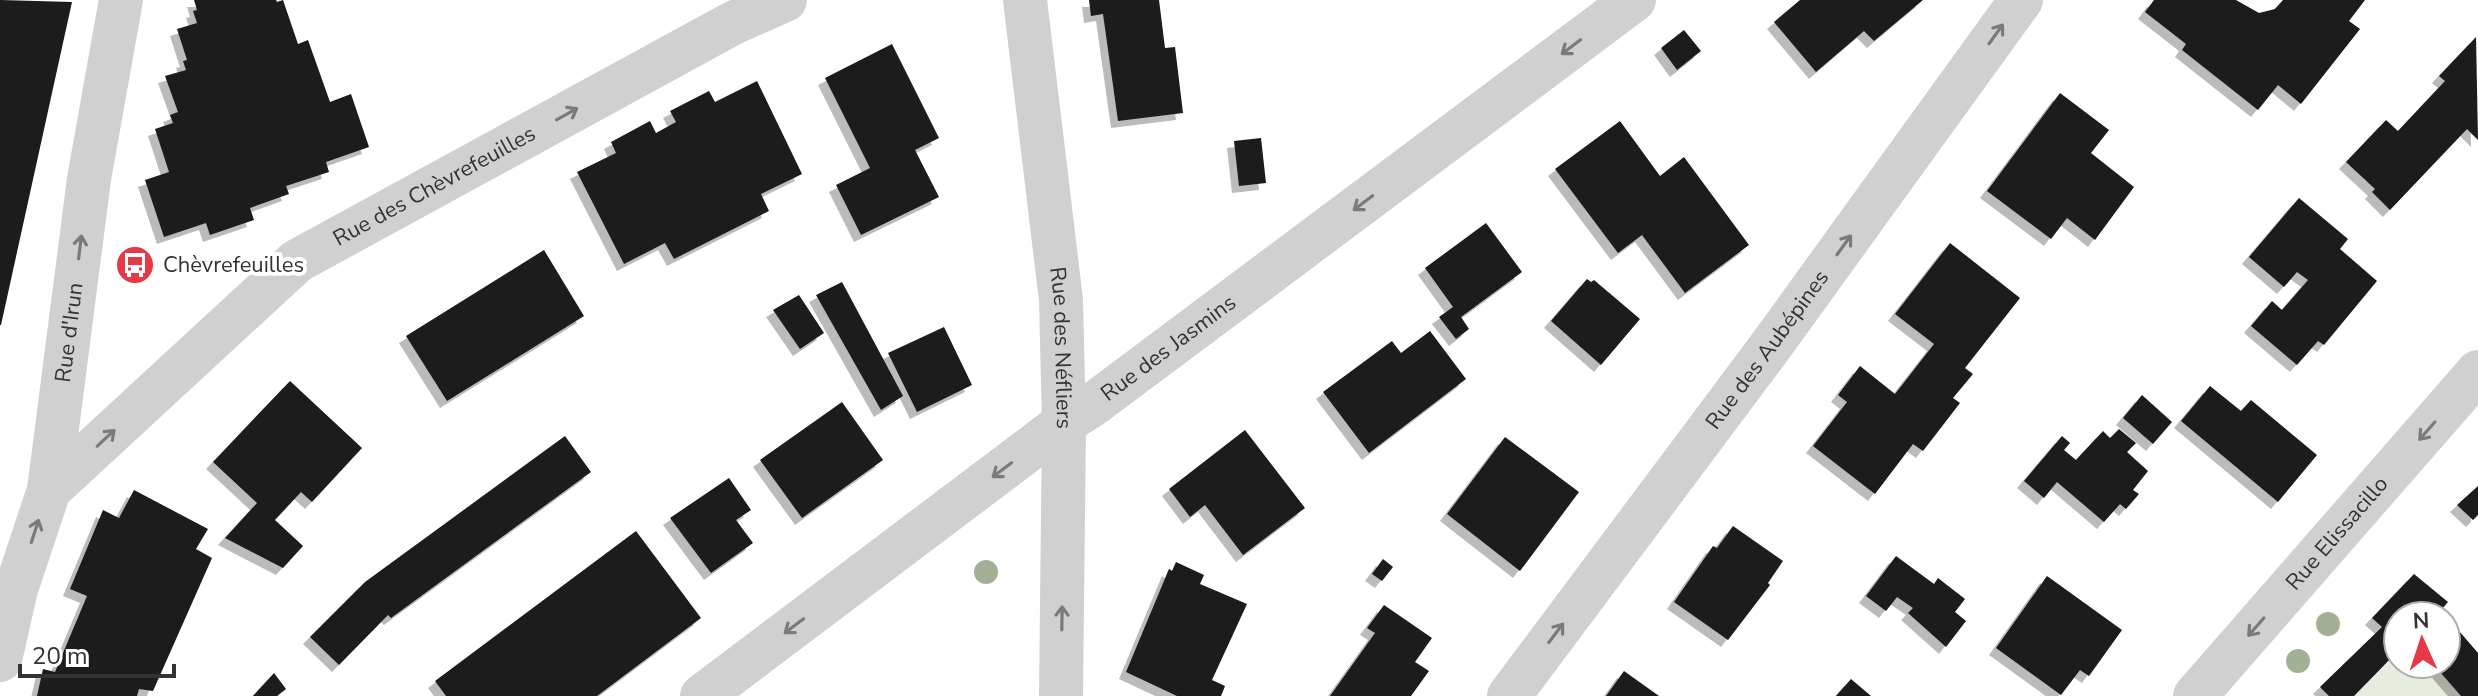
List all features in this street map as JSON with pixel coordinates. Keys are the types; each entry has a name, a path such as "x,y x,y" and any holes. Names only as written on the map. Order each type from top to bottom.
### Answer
{"street":[{"name":"Rue d'Irun","path":"0,660 8,590 49,490 89,179 121,0"},
{"name":"Rue des Chèvrefeuilles","path":"49,490 297,261 733,23 785,0"},
{"name":"Rue des Néfliers","path":"1025,0 1061,300 1064,423 1061,696"},
{"name":"Rue des Jasmins","path":"702,696 1634,0"},
{"name":"Rue des Aubépines","path":"1509,696 1770,347 2021,0"},
{"name":"Rue Elissacillo","path":"2195,696 2478,372"}],"shaded area":[{"path":"2382,668 2382,680 2447,680 2461,696 2352,696"}],"building":[{"path":"0,0 72,2 1,325 0,325"},
{"path":"194,0 283,0 298,44 308,40 330,102 351,94 369,147 326,162 329,172 286,186 289,194 250,208 254,220 210,235 206,223 164,237 145,180 169,172 155,129 173,123 170,115 178,112 165,76 186,70 183,61 187,60 177,29 197,23 193,11 197,10"},
{"path":"1089,0 1159,0 1165,48 1175,47 1183,113 1118,121 1103,14 1091,16"},
{"path":"1800,0 1923,0 1874,41 1864,31 1816,72 1774,22"},
{"path":"2154,0 2236,0 2259,13 2275,9 2283,0 2365,0 2349,21 2360,29 2301,104 2278,85 2258,110 2182,50 2186,44 2145,12"},
{"path":"1684,30 1701,51 1677,70 1661,48"},
{"path":"2476,37 2478,140 2467,129 2390,210 2372,192 2375,189 2346,162 2386,120 2398,131 2445,81 2439,76"},
{"path":"892,44 939,138 915,150 939,197 861,235 836,185 870,168 825,78"},
{"path":"757,81 802,174 761,194 769,211 674,259 665,243 624,264 577,172 616,153 611,142 650,121 656,133 676,122 670,111 709,91 715,102"},
{"path":"2060,93 2109,130 2091,153 2134,187 2095,240 2067,218 2051,239 1987,191"},
{"path":"1620,121 1660,176 1684,157 1749,245 1685,293 1642,235 1618,253 1555,169"},
{"path":"1261,138 1266,183 1239,186 1234,141"},
{"path":"2299,198 2348,239 2340,249 2377,281 2324,345 2318,341 2297,365 2251,326 2272,301 2282,310 2308,280 2297,272 2284,287 2249,257"},
{"path":"1486,223 1522,272 1461,317 1469,329 1456,339 1439,317 1453,307 1425,268"},
{"path":"1950,243 2020,298 1965,368 1973,374 1953,398 1960,403 1923,451 1913,444 1875,494 1813,446 1847,402 1838,395 1860,366 1895,394 1934,344 1895,314"},
{"path":"544,250 584,316 447,401 406,336"},
{"path":"1587,279 1591,282 1594,280 1640,319 1601,365 1551,321"},
{"path":"842,282 903,396 881,410 816,295"},
{"path":"799,295 824,333 800,349 773,310"},
{"path":"944,327 972,385 917,412 888,353"},
{"path":"1430,331 1466,379 1369,453 1323,392 1392,341 1401,353"},
{"path":"290,381 362,448 312,502 301,492 275,520 303,546 283,568 225,538 257,503 213,462"},
{"path":"2210,386 2241,411 2251,400 2317,455 2278,502 2181,421"},
{"path":"2142,395 2172,422 2153,444 2123,418"},
{"path":"842,402 883,460 802,518 760,460"},
{"path":"2119,429 2136,443 2127,452 2148,471 2133,490 2139,494 2126,509 2120,504 2104,522 2057,482 2044,498 2024,481 2062,436 2070,443 2064,450 2076,460 2103,431 2110,438"},
{"path":"1245,430 1305,508 1243,555 1205,505 1190,517 1169,489"},
{"path":"565,436 591,472 391,618 388,615 339,665 310,637 365,582"},
{"path":"1505,437 1579,492 1520,571 1447,514"},
{"path":"729,478 751,510 736,520 753,543 711,573 670,518"},
{"path":"2478,486 2478,515 2473,520 2457,505"},
{"path":"134,490 208,529 196,549 212,558 153,691 139,689 137,696 37,696 43,669 55,672 87,596 70,589 103,510 119,518"},
{"path":"1733,526 1783,561 1768,583 1770,585 1728,640 1674,602 1713,546 1717,548"},
{"path":"636,531 701,618 597,696 446,696 435,681"},
{"path":"1896,556 1934,584 1938,578 1965,599 1955,612 1966,621 1946,647 1908,613 1913,608 1897,597 1886,611 1866,596"},
{"path":"1383,559 1393,567 1382,581 1372,574"},
{"path":"1176,562 1204,575 1200,584 1247,604 1212,680 1225,686 1221,696 1177,696 1126,672 1169,569 1172,571"},
{"path":"2414,574 2446,600 2389,600"},
{"path":"2047,576 2122,630 2089,676 2080,670 2061,695 1996,648"},
{"path":"1384,605 1432,638 1415,662 1429,671 1411,696 1330,696 1375,633 1367,628"},
{"path":"2382,608 2382,627 2372,618"},
{"path":"2382,627 2382,667 2354,696 2329,696 2320,687"},
{"path":"2462,634 2478,653 2478,696 2461,696 2447,680 2462,680"},
{"path":"1624,671 1659,696 1606,696"},
{"path":"274,673 286,689 277,696 253,696"},
{"path":"1851,679 1871,696 1836,696"}],"place":[{"name":"Chèvrefeuilles","path":"135,265"}]}
